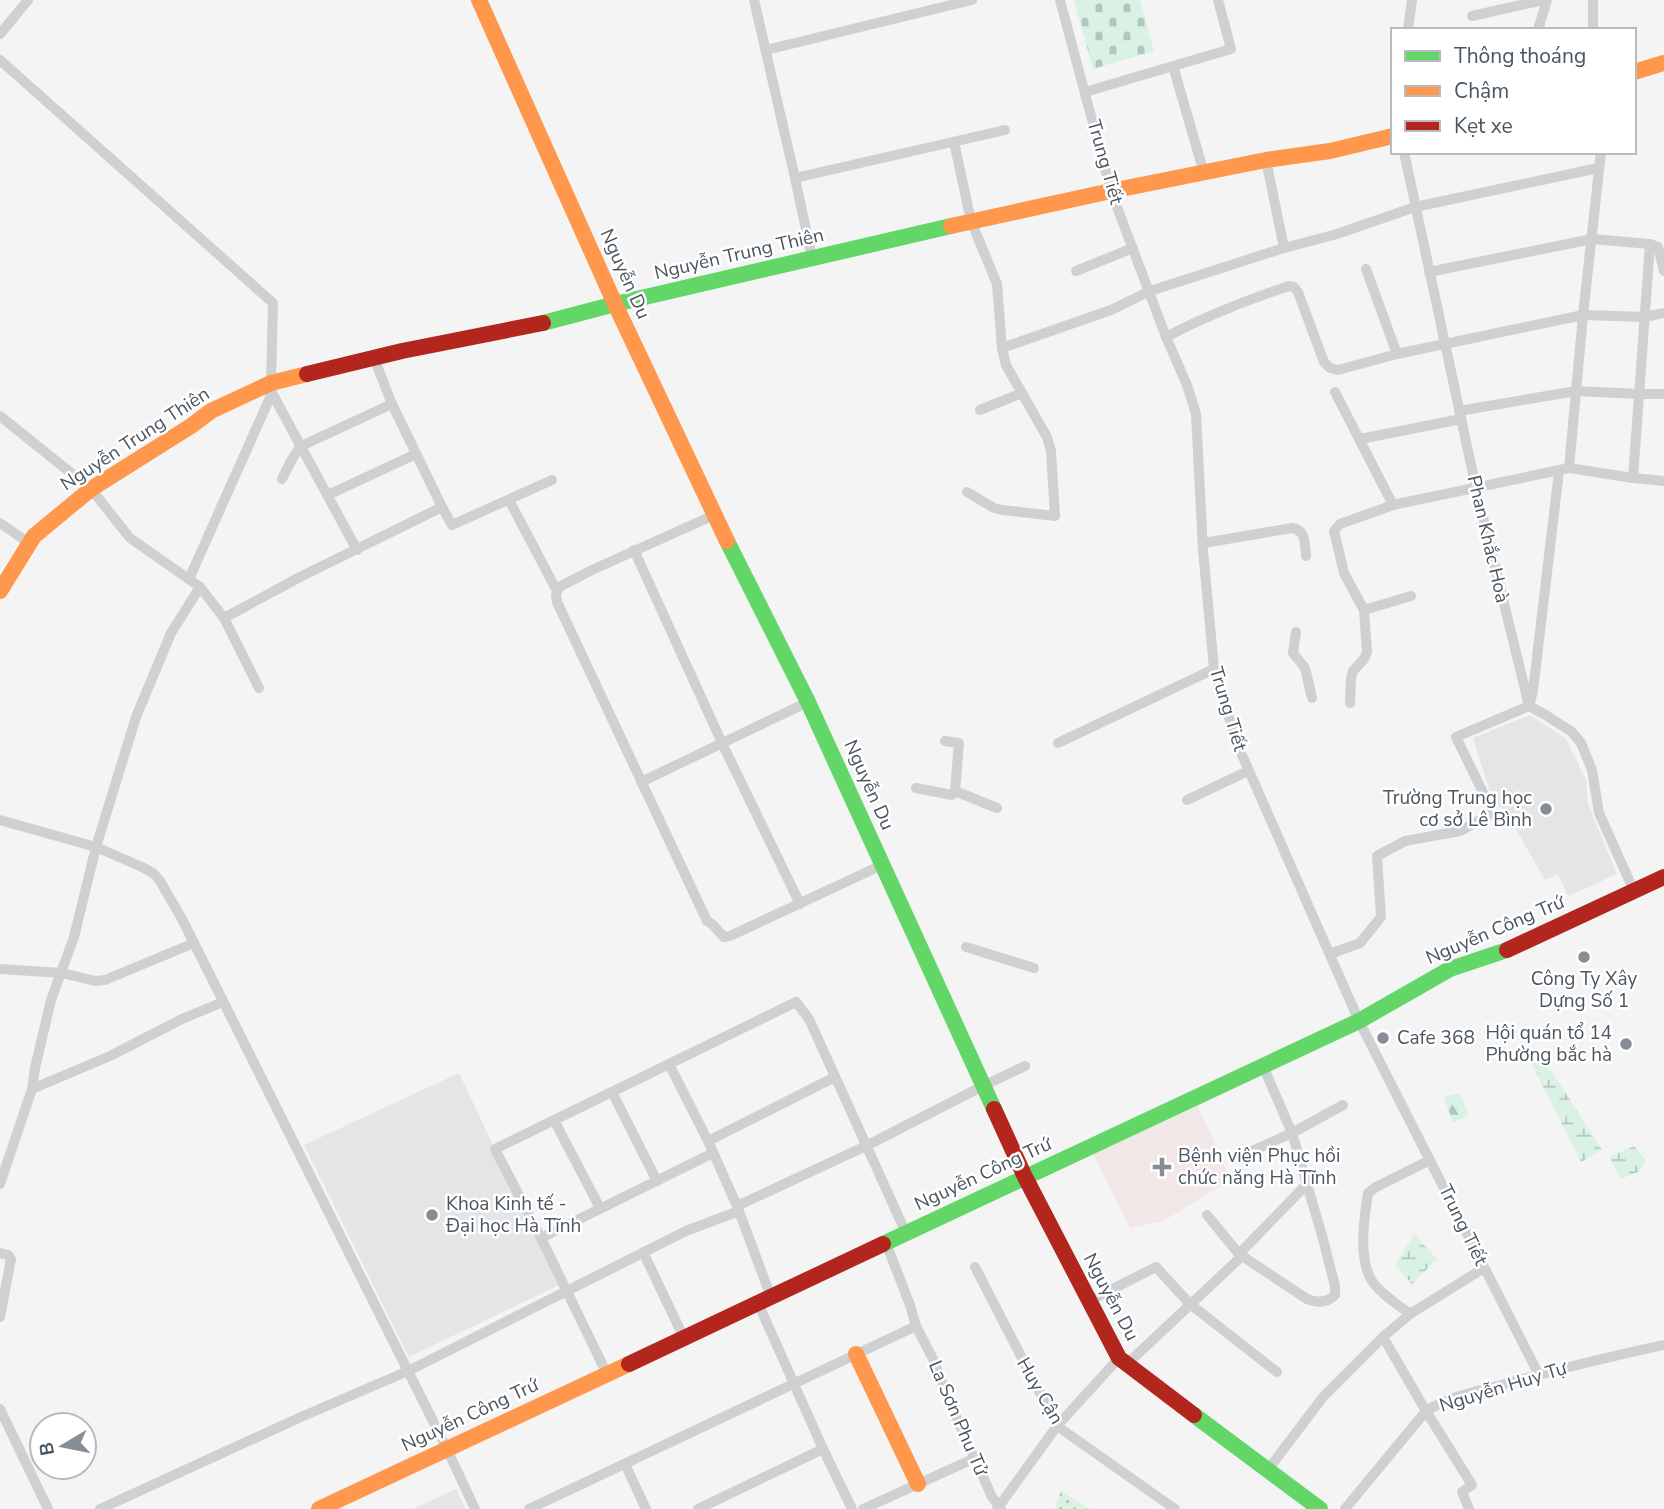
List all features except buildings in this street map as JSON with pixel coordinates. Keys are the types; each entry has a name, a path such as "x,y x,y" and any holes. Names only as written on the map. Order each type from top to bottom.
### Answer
{"main road":[{"name":"Nguyễn Du","path":"479,0 615,304 713,515 808,702 1025,1177 1123,1361 1320,1509"},
{"path":"1636,71 1664,63"},
{"name":"Nguyễn Trung Thiên","path":"1,586 34,536 91,489 211,411 272,388 373,358 528,327 615,304 971,221 1266,160 1330,151 1391,136"},
{"name":"Nguyễn Công Trứ","path":"319,1509 1359,1021 1450,969 1517,946 1663,879"},
{"path":"856,1354 918,1484"}],"street":[{"path":"0,34 28,0"},
{"path":"754,0 812,258"},
{"path":"766,50 972,0"},
{"name":"Trung Tiết","path":"1060,0 1111,191 1166,337 1187,384 1196,414 1214,669 1235,739 1359,1021 1539,1375"},
{"path":"1085,92 1231,49 1218,0"},
{"path":"1408,28 1412,0"},
{"path":"1472,16 1545,0 1538,28"},
{"path":"1593,0 1593,28"},
{"path":"0,60 273,303 272,388 189,579"},
{"path":"1174,66 1204,173"},
{"path":"795,178 1005,130"},
{"path":"954,142 971,221 997,284 1006,365 1047,437 1051,451 1055,516 994,508 967,492"},
{"name":"Phan Khắc Hoà","path":"1404,154 1476,488 1529,706"},
{"path":"1529,706 1576,391 1601,154"},
{"path":"1266,160 1284,248"},
{"path":"1002,348 1111,310 1150,291 1337,234 1415,207 1598,168"},
{"path":"1429,272 1592,239 1658,247 1664,271"},
{"path":"1633,478 1650,244"},
{"path":"1076,271 1133,248"},
{"path":"1366,269 1397,354"},
{"path":"1166,337 1231,306 1292,286 1298,292 1324,362 1330,368 1338,370 1397,354 1583,315 1645,317 1664,313"},
{"path":"373,358 392,404 452,525 552,480"},
{"path":"272,388 357,550"},
{"path":"1360,439 1576,391 1664,394"},
{"path":"1335,392 1393,505"},
{"path":"980,410 1022,393"},
{"path":"282,480 301,446 392,404"},
{"path":"0,416 91,489 130,538 200,587 224,618 259,688"},
{"path":"328,495 416,454"},
{"path":"1367,510 1564,470 1664,481"},
{"path":"509,500 557,591"},
{"path":"1350,702 1353,671 1367,652 1364,610 1344,573 1334,531 1340,524 1393,505"},
{"path":"224,618 442,507"},
{"path":"713,515 592,570 561,586 556,595 704,918 724,937 730,936 882,865"},
{"path":"0,523 29,543"},
{"path":"1204,543 1292,528 1303,533 1306,556"},
{"path":"634,550 722,743 800,904"},
{"path":"0,1184 2,1171 32,1089 51,1000 74,937 96,847 136,718 171,633 200,587"},
{"path":"1364,610 1411,596"},
{"path":"1296,632 1293,653 1305,668 1312,698"},
{"path":"1058,743 1214,669"},
{"path":"641,782 808,702"},
{"path":"1529,706 1572,732 1581,743 1592,770 1599,813 1634,891"},
{"path":"1330,954 1360,943 1381,917 1377,856 1405,841 1460,831 1493,813 1457,737 1529,706"},
{"path":"916,788 953,795 959,743 945,741"},
{"path":"1187,800 1248,771"},
{"path":"955,791 997,808"},
{"path":"0,823 96,847 153,873 160,881 194,943 475,1509"},
{"path":"0,970 62,973 104,981 194,943"},
{"path":"966,947 1034,968"},
{"path":"32,1089 110,1056 182,1019 223,1002"},
{"path":"607,1374 495,1149 796,1002 808,1019 906,1233"},
{"path":"669,1065 738,1208 764,1300 794,1383 852,1509"},
{"path":"100,1509 320,1408 408,1371 566,1290 866,1146 1025,1066"},
{"path":"1207,1215 1240,1255 1307,1300 1318,1302 1335,1294 1292,1133 1263,1066"},
{"path":"708,1141 835,1077"},
{"path":"611,1092 657,1181"},
{"path":"1234,1159 1292,1133 1343,1105"},
{"path":"554,1120 600,1208"},
{"path":"541,1237 713,1153"},
{"path":"1410,1314 1379,1288 1368,1273 1364,1254 1367,1198 1368,1193 1376,1187 1430,1160"},
{"path":"999,1508 1057,1426 1123,1361 1191,1304 1307,1184"},
{"name":"La Sơn Phu Tử","path":"886,1243 916,1326 999,1508"},
{"path":"643,1252 684,1338"},
{"path":"0,1253 11,1259 0,1317"},
{"name":"Huy Cận","path":"975,1267 1057,1426 1175,1509"},
{"path":"1090,1301 1156,1267 1191,1304 1278,1372"},
{"path":"1267,1471 1323,1397 1383,1337 1410,1314 1485,1268"},
{"path":"529,1509 916,1326"},
{"path":"1383,1337 1472,1485 1462,1492 1469,1509"},
{"name":"Nguyễn Huy Tự","path":"1345,1509 1426,1411 1439,1403 1457,1396 1664,1345"},
{"path":"0,1409 48,1509"},
{"path":"698,1509 823,1449"},
{"path":"863,1509 975,1458"},
{"path":"625,1464 646,1509"}],"shaded area":[{"name":"Trường Trung học cơ sở Lê Bình","path":"1530,715 1566,739 1586,780 1588,804 1617,874 1568,896 1558,874 1545,880 1507,814 1492,799 1473,738"},
{"name":"Khoa Kinh tế - Đại học Hà Tĩnh","path":"459,1073 559,1285 409,1357 304,1145"},
{"name":"Bệnh viện Phục hồi chức năng Hà Tĩnh","path":"1198,1106 1231,1180 1163,1221 1130,1228 1093,1154"},
{"path":"456,1489 466,1509 413,1509"}],"green space":[{"path":"1074,0 1140,0 1154,51 1093,69"},
{"path":"1542,1056 1602,1150 1581,1162 1529,1058"},
{"path":"1460,1093 1469,1115 1453,1123 1444,1097"},
{"path":"1634,1146 1646,1160 1640,1171 1621,1179 1609,1157"},
{"path":"1414,1234 1437,1259 1412,1284 1395,1265"},
{"path":"1061,1491 1089,1509 1055,1509"}],"traffic: fast":[{"path":"543,323 951,226"},
{"path":"727,541 808,702 994,1109"},
{"path":"883,1244 1359,1021 1450,969 1507,950"},
{"path":"1194,1415 1320,1509"}],"traffic: slow":[{"path":"479,0 615,304 727,541"},
{"path":"1636,71 1664,63"},
{"path":"951,226 1111,191 1266,160 1330,151 1391,136"},
{"path":"0,591 34,536 91,489 211,411 271,383 307,374"},
{"path":"856,1354 918,1484"},
{"path":"319,1509 629,1364"}],"traffic: jam":[{"path":"307,374 402,351 543,323"},
{"path":"1507,950 1664,877"},
{"path":"994,1109 1025,1177 1119,1358 1194,1415"},
{"path":"629,1364 883,1244"}],"place":[{"name":"Trường Trung học cơ sở Lê Bình","path":"1546,809"},
{"name":"Công Ty Xây Dựng Số 1","path":"1584,957"},
{"name":"Cafe 368","path":"1383,1038"},
{"name":"Hội quán tổ 14 Phường bắc hà","path":"1626,1044"},
{"name":"Bệnh viện Phục hồi chức năng Hà Tĩnh","path":"1162,1167"},
{"name":"Khoa Kinh tế - Đại học Hà Tĩnh","path":"432,1215"}]}
